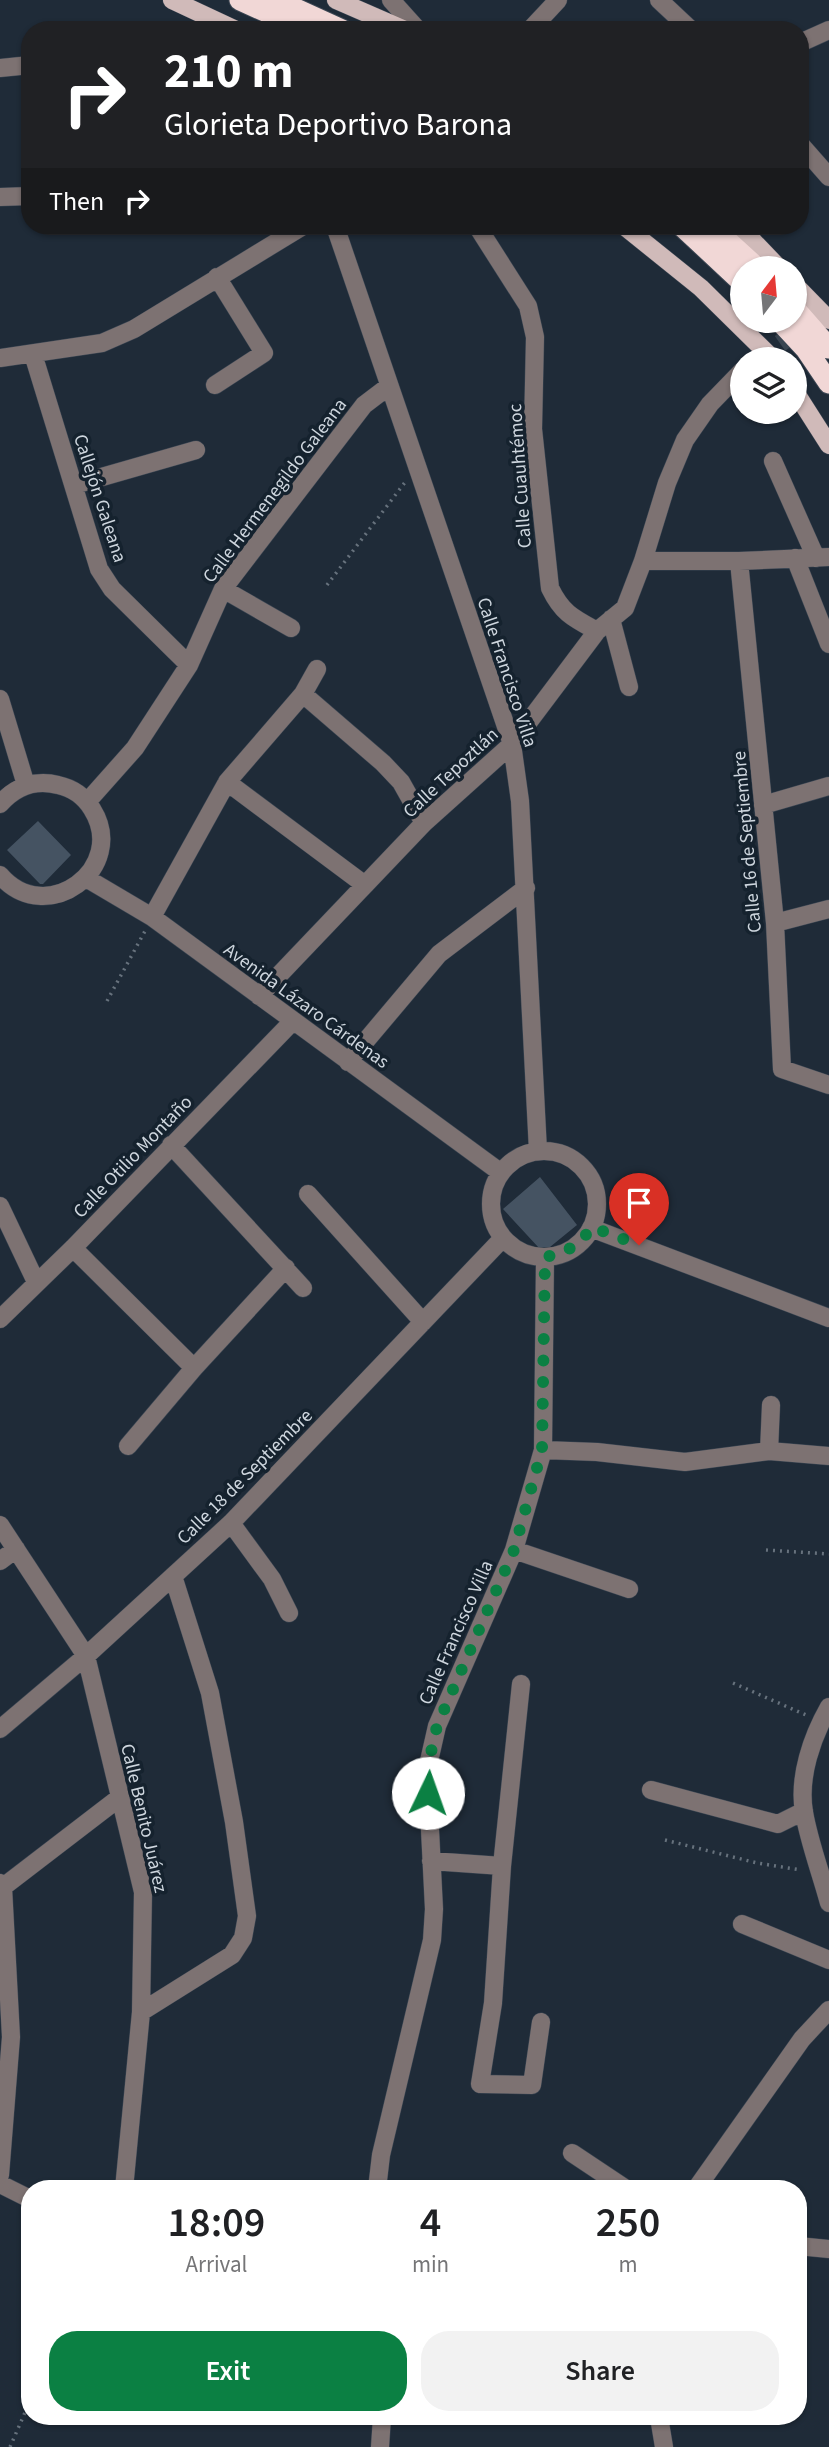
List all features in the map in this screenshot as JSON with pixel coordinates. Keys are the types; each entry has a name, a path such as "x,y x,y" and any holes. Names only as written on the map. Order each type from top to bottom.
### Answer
{"highway":[{"path":"240,0 286,21"},
{"path":"276,0 322,21"},
{"path":"692,235 730,271"},
{"path":"721,235 744,256"},
{"path":"807,322 829,348"},
{"path":"791,333 806,349 829,383"}],"main road":[{"path":"172,0 217,21"},
{"path":"336,0 384,21"},
{"path":"635,235 701,288 761,347"},
{"path":"746,235 767,256"},
{"path":"807,297 829,320"},
{"path":"807,410 829,445"}],"street":[{"path":"391,0 410,21"},
{"path":"538,21 558,0"},
{"path":"659,0 681,21"},
{"path":"809,39 829,30"},
{"path":"0,68 21,66"},
{"path":"809,154 829,177"},
{"path":"0,197 21,196"},
{"path":"0,358 102,344 134,329 288,235"},
{"name":"Calle Francisco Villa","path":"338,235 512,744 520,802 526,888 538,1151"},
{"name":"Calle Cuauhtémoc","path":"483,235 528,306 535,337 533,429 550,588 558,606 576,620 604,625"},
{"path":"215,385 264,353 217,277"},
{"name":"Callejón Galeana","path":"33,354 99,569 111,589 188,665"},
{"name":"Calle Tepoztlán","path":"259,996 424,822 512,744 604,625 625,608 667,483 685,440 710,404 730,383"},
{"name":"Calle Hermenegildo Galeana","path":"87,802 135,748 188,665 223,589 364,405 389,386"},
{"path":"74,485 196,450"},
{"path":"643,561 739,561 822,557 773,461"},
{"path":"795,558 829,643"},
{"name":"Calle 16 de Septiembre","path":"739,561 775,923 782,1069 829,1085"},
{"path":"223,589 291,628"},
{"path":"604,625 629,687"},
{"path":"152,916 227,782 303,694 317,669"},
{"path":"303,694 383,763 401,782 424,822"},
{"path":"0,699 26,785"},
{"path":"227,782 365,886"},
{"path":"0,804 9,794 26,785 39,783 65,787 87,802 96,816 100,840 95,864 86,878 72,889 55,895 37,896 20,891 2,881"},
{"path":"764,805 829,786"},
{"name":"Avenida Lázaro Cárdenas","path":"86,878 152,916 500,1172"},
{"path":"348,1062 439,954 526,888"},
{"path":"775,923 829,909"},
{"name":"Calle Otilio Montaño","path":"0,1319 293,1021"},
{"path":"171,1145 303,1288"},
{"path":"538,1151 566,1155 587,1173 597,1200 592,1227 583,1239 559,1255 545,1257 515,1249 503,1238 494,1223 490,1206 492,1188 500,1172 523,1154 538,1151"},
{"path":"308,1195 423,1322"},
{"path":"0,1206 36,1282"},
{"path":"592,1227 829,1318"},
{"name":"Calle 18 de Septiembre","path":"0,1729 86,1656 231,1522 503,1238"},
{"path":"72,1248 194,1367"},
{"name":"Calle Francisco Villa","path":"378,2180 381,2155 432,1940 434,1909 427,1770 437,1726 514,1550 542,1450 545,1257"},
{"path":"128,1446 194,1367 286,1268"},
{"path":"769,1451 771,1405"},
{"path":"542,1450 597,1452 685,1462 769,1451 829,1456"},
{"path":"231,1522 272,1579 289,1614"},
{"name":"Calle Benito Juárez","path":"0,1525 86,1656 143,1892 141,2012 125,2180"},
{"path":"0,1561 16,1549"},
{"path":"514,1550 629,1589"},
{"path":"141,2012 232,1955 243,1938 247,1916 234,1822 210,1693 173,1576"},
{"path":"522,1684 502,1866 493,2003 480,2084 532,2085 541,2022"},
{"path":"825,1714 809,1755 804,1786 804,1811 829,1903"},
{"path":"652,1790 778,1824 804,1811"},
{"path":"0,2175 11,2037 1,1885 120,1798"},
{"path":"431,1861 502,1866"},
{"path":"742,1924 829,1960"},
{"path":"702,2180 802,2039 829,2010"},
{"path":"572,2153 612,2180"},
{"path":"0,2184 21,2194"},
{"path":"807,2247 829,2249"},
{"path":"380,2447 381,2425"},
{"path":"660,2425 664,2447"}],"path":[{"path":"327,585 418,466"},
{"path":"107,1002 152,916"},
{"path":"766,1550 829,1554"},
{"path":"733,1683 825,1714"},
{"path":"665,1840 779,1867 801,1870 819,1863"},
{"path":"10,2447 21,2422"}],"building":[{"path":"38,821 71,855 43,884 7,850"},
{"path":"540,1177 577,1225 550,1247 539,1248 503,1209"}],"tunnel":[{"path":"775,347 795,333"}],"route":[{"path":"428,1793 427,1770 437,1726 514,1550 542,1450 545,1257 559,1255 572,1248 592,1227 639,1245"}]}
